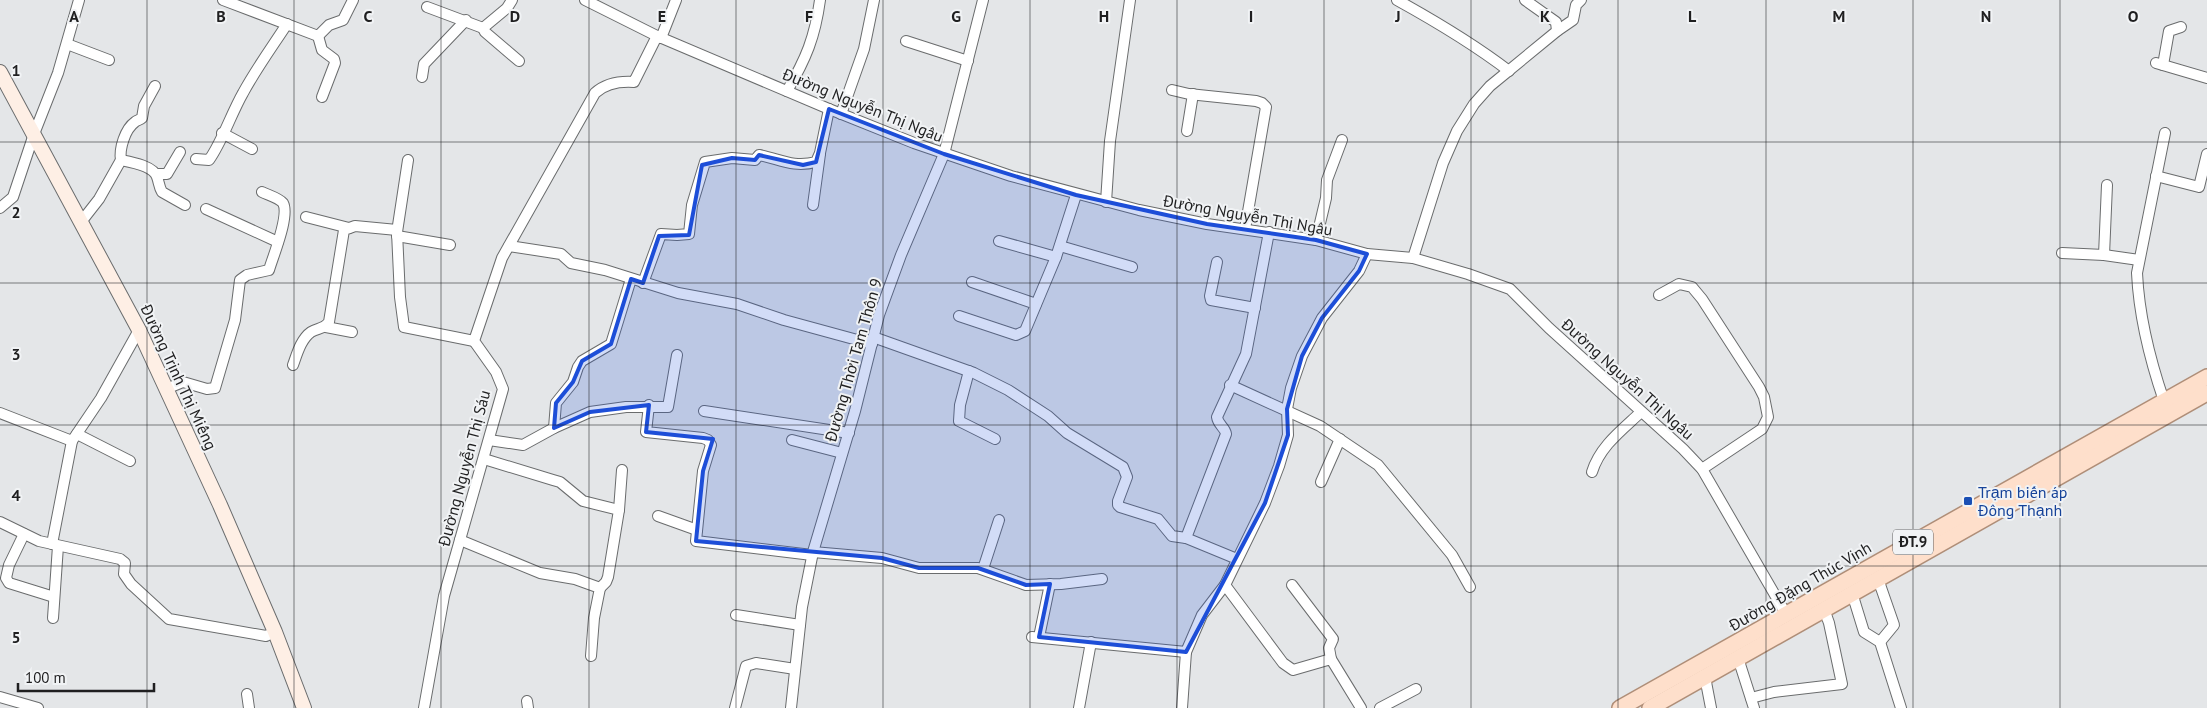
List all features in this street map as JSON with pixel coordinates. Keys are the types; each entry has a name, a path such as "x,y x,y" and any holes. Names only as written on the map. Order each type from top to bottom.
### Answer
{"main road":[{"name":"Đường Trịnh Thị Miếng","path":"0,72 139,330 220,505 275,632 304,708"},
{"name":"Đường Đặng Thúc Vịnh","path":"1620,708 1790,620 2207,377"},
{"name":"Đường Đặng Thúc Vịnh","path":"1650,708 1738,658 1790,620 1824,609 2207,393"}],"street":[{"path":"223,0 318,36"},
{"path":"318,36 328,25 343,20 353,0"},
{"path":"483,28 507,8 512,0"},
{"name":"Đường Nguyễn Thị Ngâu","path":"585,0 659,37 829,109 944,154 1076,195 1207,224 1316,240 1367,254 1413,258 1468,274 1510,289 1702,469 1790,620"},
{"path":"408,160 397,233 400,297 404,327 474,341 502,258 595,93 602,86 621,81 634,82 659,37 676,0"},
{"path":"787,91 804,61 816,27 820,0"},
{"path":"842,114 864,49 874,0"},
{"name":"Đường Thời Tam Thôn 9","path":"790,708 800,625 813,553 849,433 872,340 901,255 944,154 983,0"},
{"path":"1106,202 1115,98 1130,0"},
{"path":"1397,0 1456,36 1478,47 1509,71"},
{"path":"1525,0 1556,22 1557,31"},
{"path":"1413,258 1443,163 1457,131 1474,104 1490,86 1573,20 1576,5 1581,0"},
{"path":"0,208 13,197 34,134 58,72 77,1"},
{"path":"427,7 466,20 483,28 485,32 519,62"},
{"path":"422,77 424,64 466,20"},
{"path":"196,158 209,160 215,152 222,133 244,91 287,24"},
{"path":"2181,27 2169,31 2159,64 2207,78"},
{"path":"318,36 322,50 334,59 335,63 322,97"},
{"path":"906,40 968,61"},
{"path":"67,44 109,60"},
{"path":"81,222 99,199 121,160 120,149 134,123 142,118 144,106 155,86"},
{"path":"1172,90 1256,101 1266,107 1245,229"},
{"path":"1187,131 1193,94"},
{"path":"813,205 820,153 829,109"},
{"path":"222,133 252,149"},
{"path":"2164,401 2149,348 2138,293 2137,273 2165,133"},
{"path":"1316,240 1326,198 1328,180 1342,140"},
{"path":"121,160 132,162 157,174 168,174 180,152"},
{"path":"643,283 661,234 689,234 692,206 705,162 732,158 755,160 759,155 780,162 803,165 816,162 820,153"},
{"path":"2156,176 2199,187 2207,154"},
{"path":"157,174 162,192 185,205"},
{"path":"2104,255 2107,184"},
{"path":"166,389 183,382 207,389 215,388 235,320 240,280 247,275 269,270 284,218 284,205 281,201 262,192"},
{"path":"960,316 1016,334 1025,331 1056,258 1076,195"},
{"path":"206,209 278,242"},
{"path":"306,218 349,228"},
{"path":"326,327 329,322 344,230 355,226 450,245"},
{"path":"1186,538 1226,434 1217,417 1230,385 1246,354 1269,232"},
{"path":"999,241 1056,258"},
{"path":"509,246 561,254 571,263 605,270 678,293 737,304 784,320 872,340 969,371 1008,390 1048,416 1067,433 1123,467 1127,478 1118,505 1158,518 1172,536 1186,538 1237,559"},
{"path":"1060,246 1132,268"},
{"path":"2062,253 2104,255 2139,260"},
{"path":"1182,708 1186,652 1202,615 1224,585 1265,503 1288,435 1287,410 1291,388 1302,356 1322,318 1359,271 1367,254"},
{"path":"1217,262 1210,296 1211,300 1255,308"},
{"path":"554,428 556,403 573,382 578,367 584,358 611,344 631,279"},
{"path":"972,282 1036,304"},
{"path":"1659,295 1679,284 1692,288 1702,299 1759,387 1767,409 1768,417 1762,428 1702,469"},
{"path":"293,364 306,337 312,331 326,327 352,332"},
{"path":"53,618 55,545 75,437 139,330"},
{"name":"Đường Nguyễn Thị Sáu","path":"424,708 444,596 503,389 496,372 474,341"},
{"path":"489,440 523,445 554,428 590,412 649,405 668,407 677,355"},
{"path":"969,371 960,405 959,421 995,439"},
{"path":"1230,385 1287,410 1340,439 1378,465 1452,555 1470,587"},
{"path":"649,405 646,432 703,438 708,440 711,445 703,471 696,542 882,558 919,568 983,569 1026,585 1102,579"},
{"path":"704,411 849,433"},
{"path":"1592,472 1596,459 1609,442 1641,412"},
{"path":"0,413 75,437 130,461"},
{"path":"1321,482 1340,439"},
{"path":"792,440 842,453"},
{"path":"484,459 560,482 583,501 619,510"},
{"path":"591,656 594,618 600,588 608,577 619,510 622,470"},
{"path":"658,516 697,530"},
{"path":"983,569 999,520"},
{"path":"0,522 24,534 55,545 120,559 125,563 124,574 131,584 169,619 266,636 275,632"},
{"path":"24,534 9,565 6,578 10,582 54,597"},
{"path":"460,540 540,573 575,580 600,588"},
{"path":"1878,579 1894,625 1880,642"},
{"path":"1050,584 1035,637 1186,652"},
{"path":"1224,585 1283,663 1293,670 1330,659"},
{"path":"1292,585 1333,640 1328,648 1330,659 1361,708"},
{"path":"1852,593 1864,632 1880,642 1901,708"},
{"path":"1738,658 1752,703 1774,692 1842,684 1829,623 1824,609"},
{"path":"736,615 800,625"},
{"path":"1079,708 1091,642"},
{"path":"734,708 746,666 756,663 795,669"},
{"path":"1705,677 1711,708"},
{"path":"1380,708 1416,689"},
{"path":"247,694 249,708"},
{"path":"0,697 31,707"}],"highlighted area":[{"path":"829,109 944,154 1076,195 1207,224 1316,240 1367,254 1359,271 1322,318 1302,356 1287,409 1288,435 1265,503 1186,652 1039,637 1050,584 1026,585 978,568 919,568 882,558 696,541 703,471 713,439 646,432 649,405 590,412 554,428 556,403 573,382 582,361 611,344 631,279 643,283 659,236 689,235 702,165 732,158 755,160 759,155 803,165 816,162"}],"place":[{"name":"Trạm biến áp Đông Thạnh","path":"1968,501"}]}
